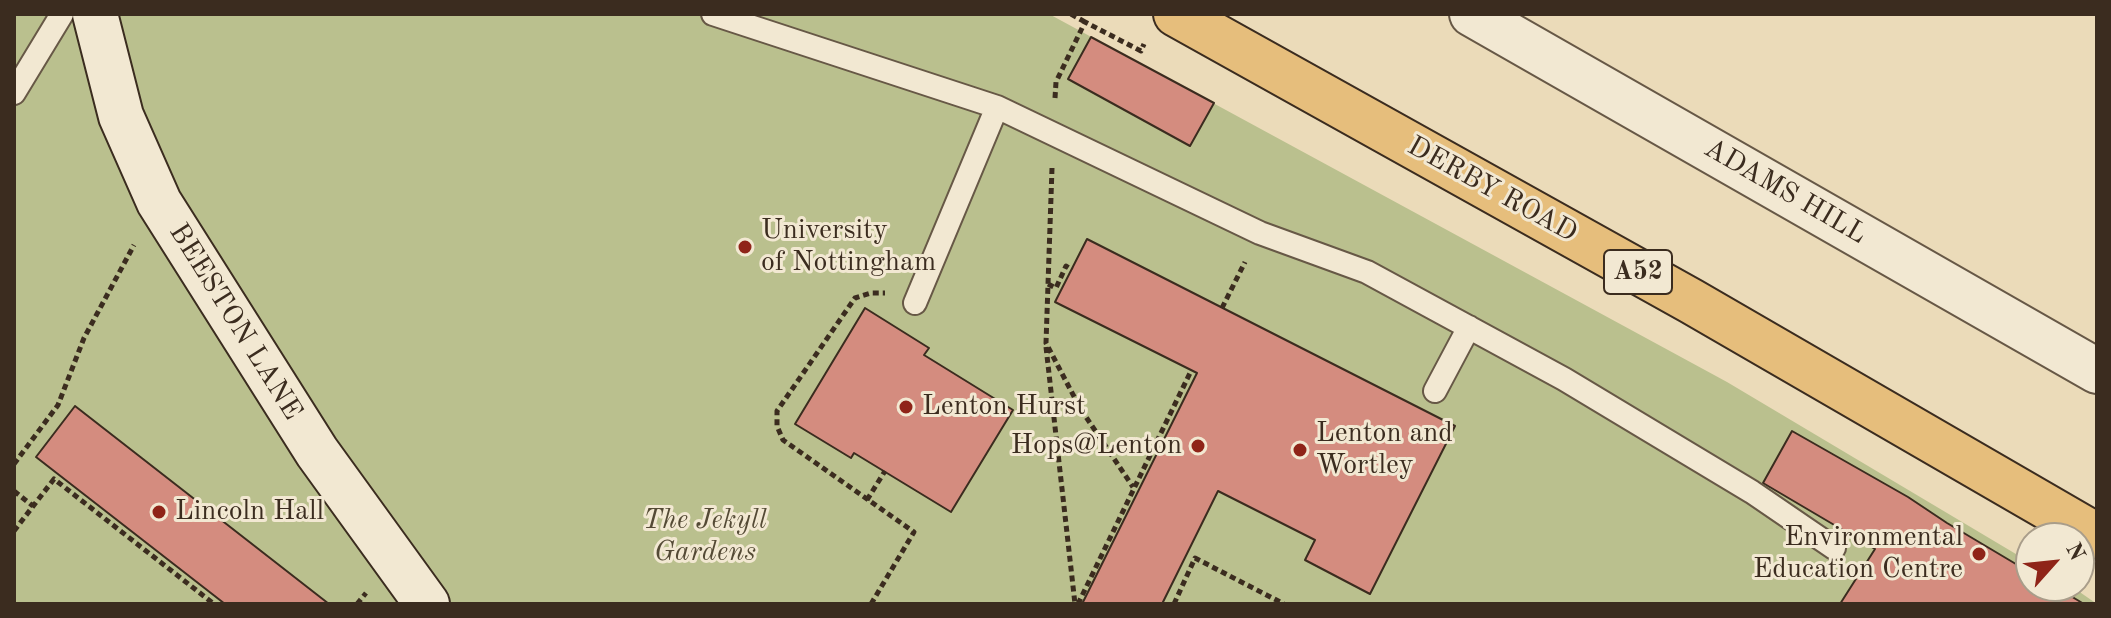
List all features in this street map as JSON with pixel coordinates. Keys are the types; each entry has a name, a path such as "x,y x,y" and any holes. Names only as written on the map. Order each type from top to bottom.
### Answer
{"highway":[{"name":"DERBY ROAD","path":"1161,26 1691,301 2097,536"}],"street":[{"name":"BEESTON LANE","path":"95,14 121,116 159,202 317,452 425,603"},
{"name":"ADAMS HILL","path":"1472,14 2097,371"}],"lane":[{"path":"14,93 62,14"},
{"path":"713,14 997,107 1260,233 1367,272 1564,379 1752,492 1834,548"},
{"path":"915,303 997,107"},
{"path":"1435,391 1469,327"}],"path":[{"path":"1071,14 1141,51 1161,26"},
{"path":"1077,604 1046,343 1056,82 1085,22"},
{"path":"14,464 58,405 84,338 159,202"},
{"path":"1222,308 1260,233"},
{"path":"1048,284 1056,288 1066,266 1072,270"},
{"path":"871,604 914,532 783,440 777,426 777,411 855,298 884,293 915,303"},
{"path":"1046,343 1080,408 1133,487"},
{"path":"1077,604 1191,371"},
{"path":"867,500 885,471"},
{"path":"14,531 54,479 214,604"},
{"path":"14,491 33,506"},
{"path":"1174,604 1195,558 1284,604"}],"green space":[{"name":"University of Nottingham","path":"14,14 1049,14 1727,382 2015,553 2015,602 2097,604 14,604"}],"building":[{"path":"1091,37 1214,103 1190,146 1068,79"},
{"name":"Lenton and Wortley","path":"1087,239 1455,426 1370,594 1305,560 1315,540 1218,491 1162,604 1082,604 1197,373 1055,302"},
{"name":"Lenton Hurst","path":"865,308 929,348 924,355 1013,410 951,512 854,453 851,458 795,424"},
{"name":"Lincoln Hall","path":"75,406 329,604 225,604 36,457"},
{"path":"1792,431 1908,497 2015,563 2015,602 2084,604 1840,604 1875,549 1763,483"}],"place":[{"name":"University of Nottingham","path":"745,247"},
{"name":"Lenton Hurst","path":"906,407"},
{"name":"Hops@Lenton","path":"1198,446"},
{"name":"Lenton and Wortley","path":"1300,450"},
{"name":"Lincoln Hall","path":"159,512"},
{"name":"Environmental Education Centre","path":"1979,554"}],"park label":[{"name":"The Jekyll Gardens","path":"705,537"}]}
